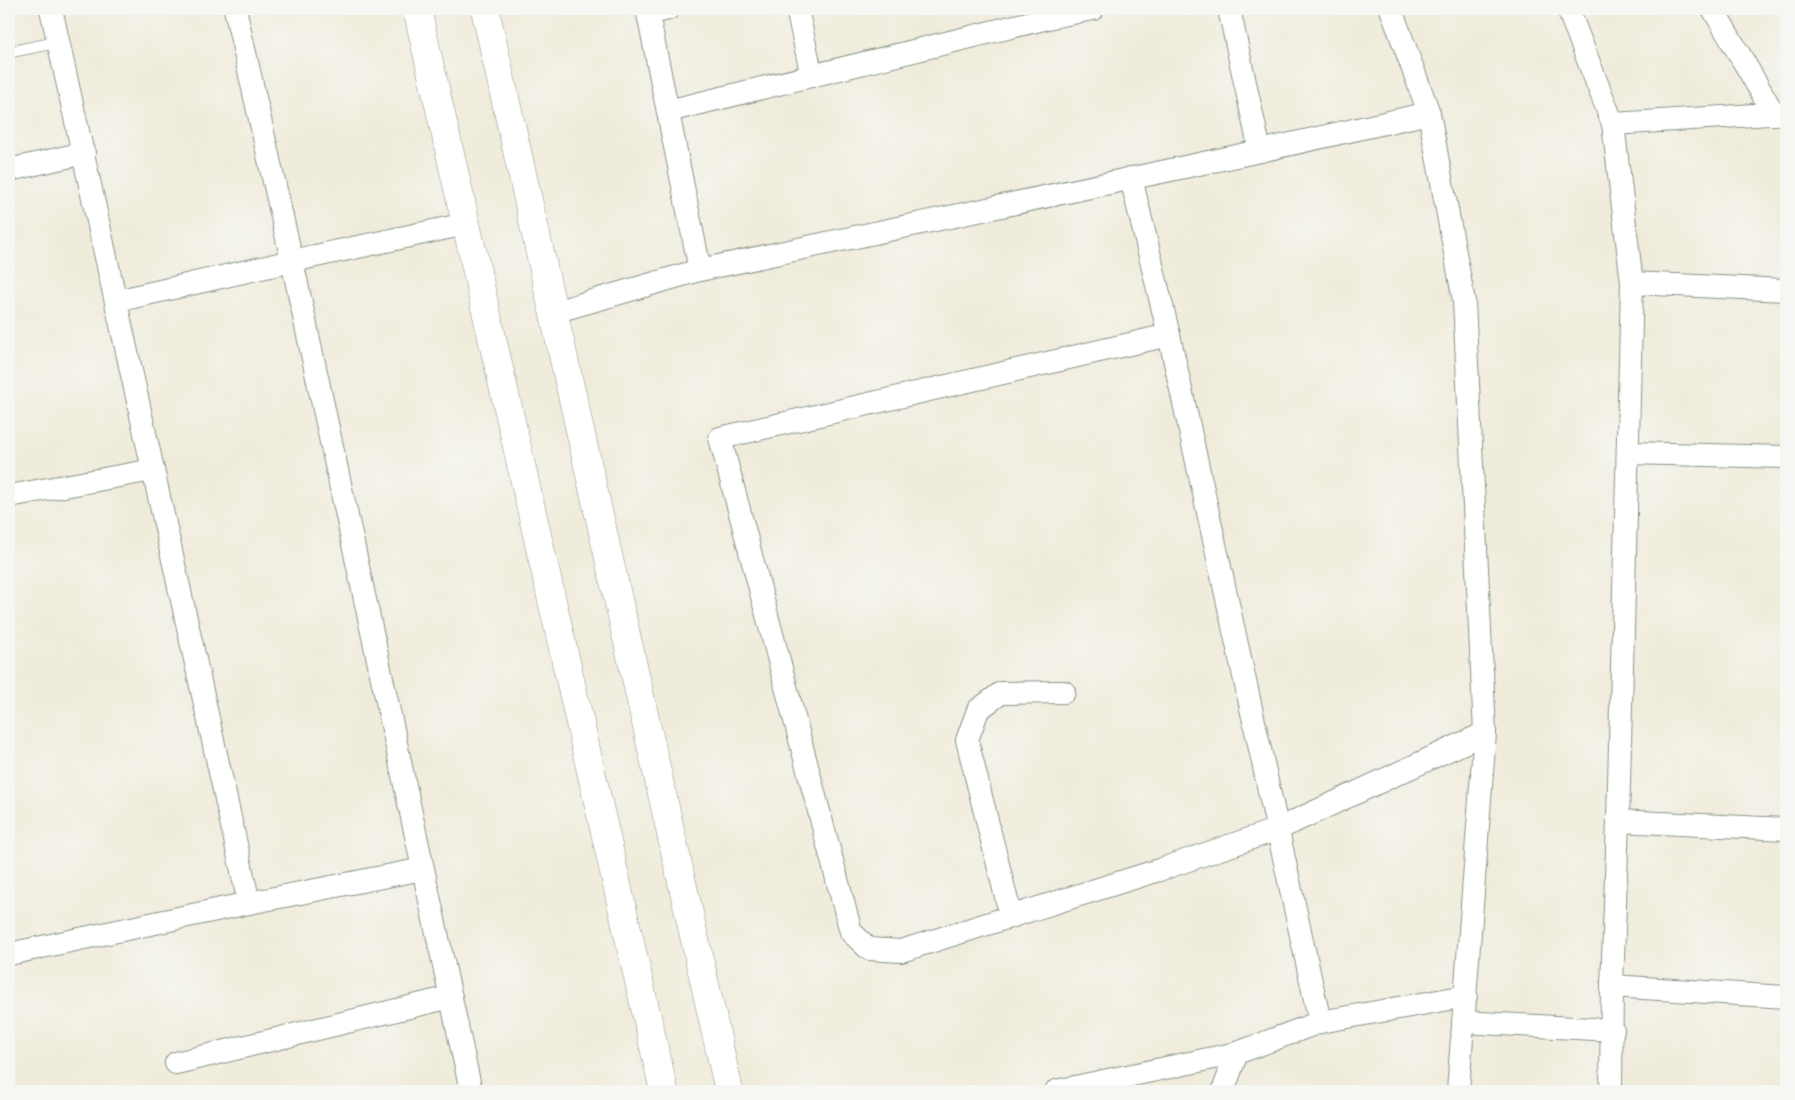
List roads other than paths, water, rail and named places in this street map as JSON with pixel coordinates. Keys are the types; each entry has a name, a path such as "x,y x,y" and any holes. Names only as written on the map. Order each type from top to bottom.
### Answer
{"street":[{"path":"51,9 249,903"},
{"path":"235,9 292,261 471,1091"},
{"path":"417,9 664,1091"},
{"path":"485,9 729,1091"},
{"path":"797,9 812,76"},
{"path":"668,112 1051,13 1094,9"},
{"path":"1229,9 1260,151"},
{"path":"1391,9 1429,113 1464,301 1486,733 1458,1091"},
{"path":"1568,9 1613,124 1632,283 1612,986 1611,1091"},
{"path":"1613,124 1780,114 1713,9"},
{"path":"654,10 668,112 700,270"},
{"path":"554,312 700,270 1260,151 1429,113"},
{"path":"9,170 84,153"},
{"path":"1131,178 1170,335 1320,1022"},
{"path":"116,301 466,224"},
{"path":"1632,283 1786,290"},
{"path":"1170,335 720,438 851,932 869,949 900,950 1011,917 1159,870 1278,829 1486,733"},
{"path":"1628,453 1786,457"},
{"path":"10,493 153,470"},
{"path":"1011,917 968,740 978,710 1001,693 1064,692"},
{"path":"1618,821 1786,829"},
{"path":"9,954 249,903 423,869"},
{"path":"1612,986 1786,997"},
{"path":"1056,1091 1237,1052 1320,1022 1466,996"},
{"path":"176,1063 451,997"},
{"path":"1463,1022 1613,1030"},
{"path":"1222,1091 1237,1052"}],"lane":[{"path":"9,52 59,42"}]}
